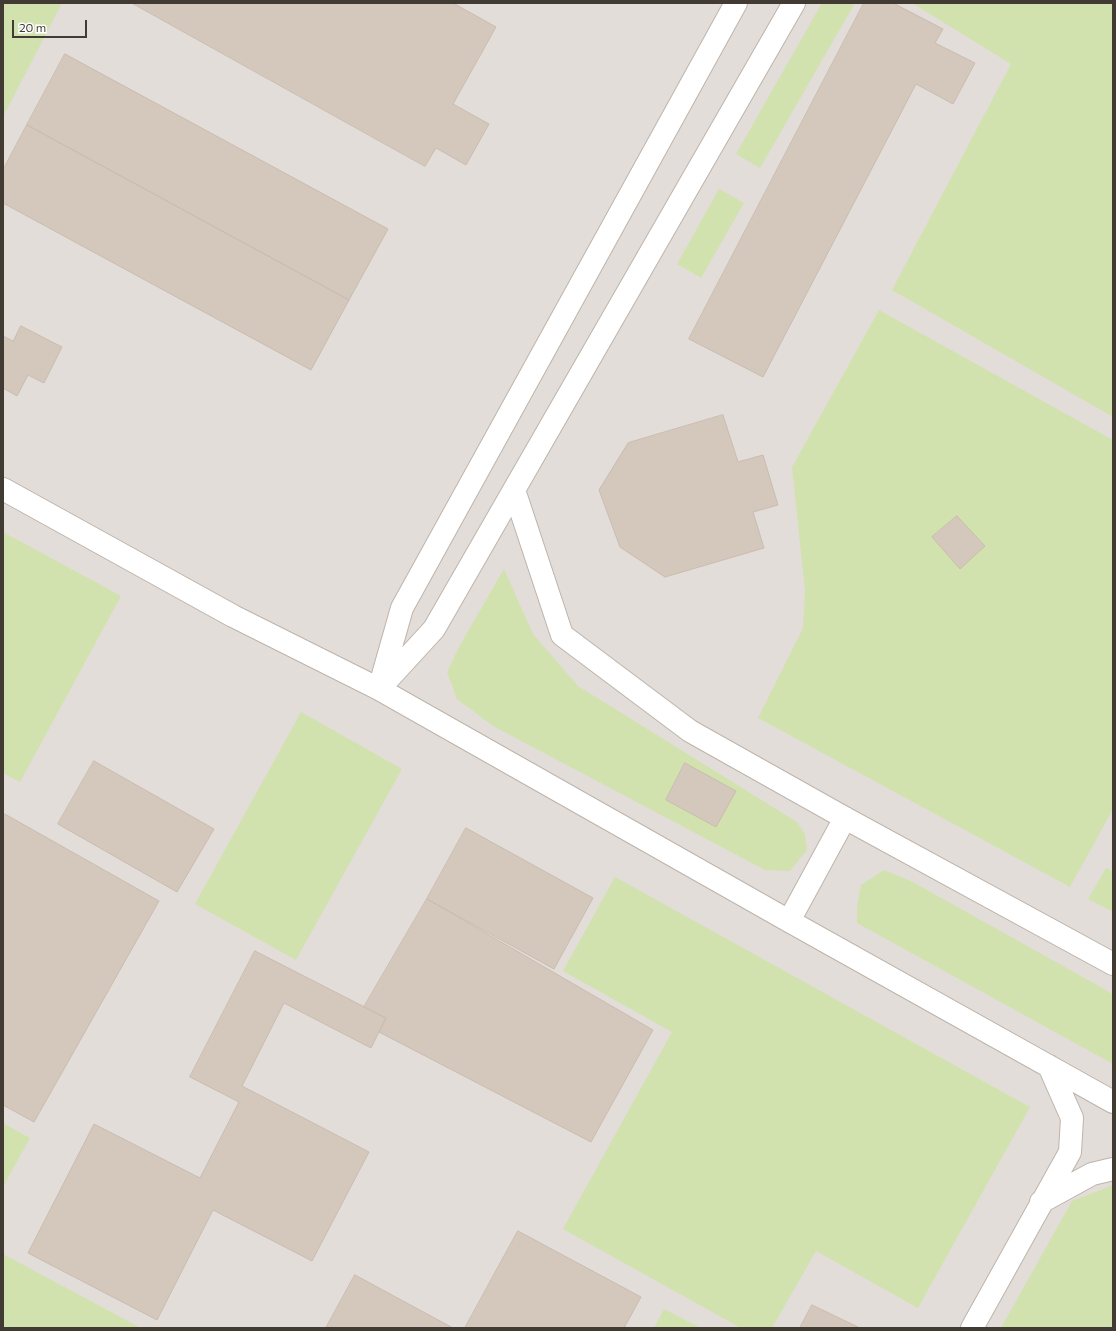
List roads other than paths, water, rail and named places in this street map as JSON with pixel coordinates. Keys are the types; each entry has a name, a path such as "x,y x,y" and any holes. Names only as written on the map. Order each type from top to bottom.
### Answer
{"lane":[{"path":"379,689 402,608 736,3"},
{"path":"379,689 434,629 794,3"},
{"path":"3,489 233,616 379,689 1113,1102"},
{"path":"514,490 562,635 690,731 845,818 1113,964"},
{"path":"789,921 845,818"},
{"path":"972,1328 1070,1152 1072,1118 1049,1066"},
{"path":"1041,1202 1092,1174 1113,1169"}]}
